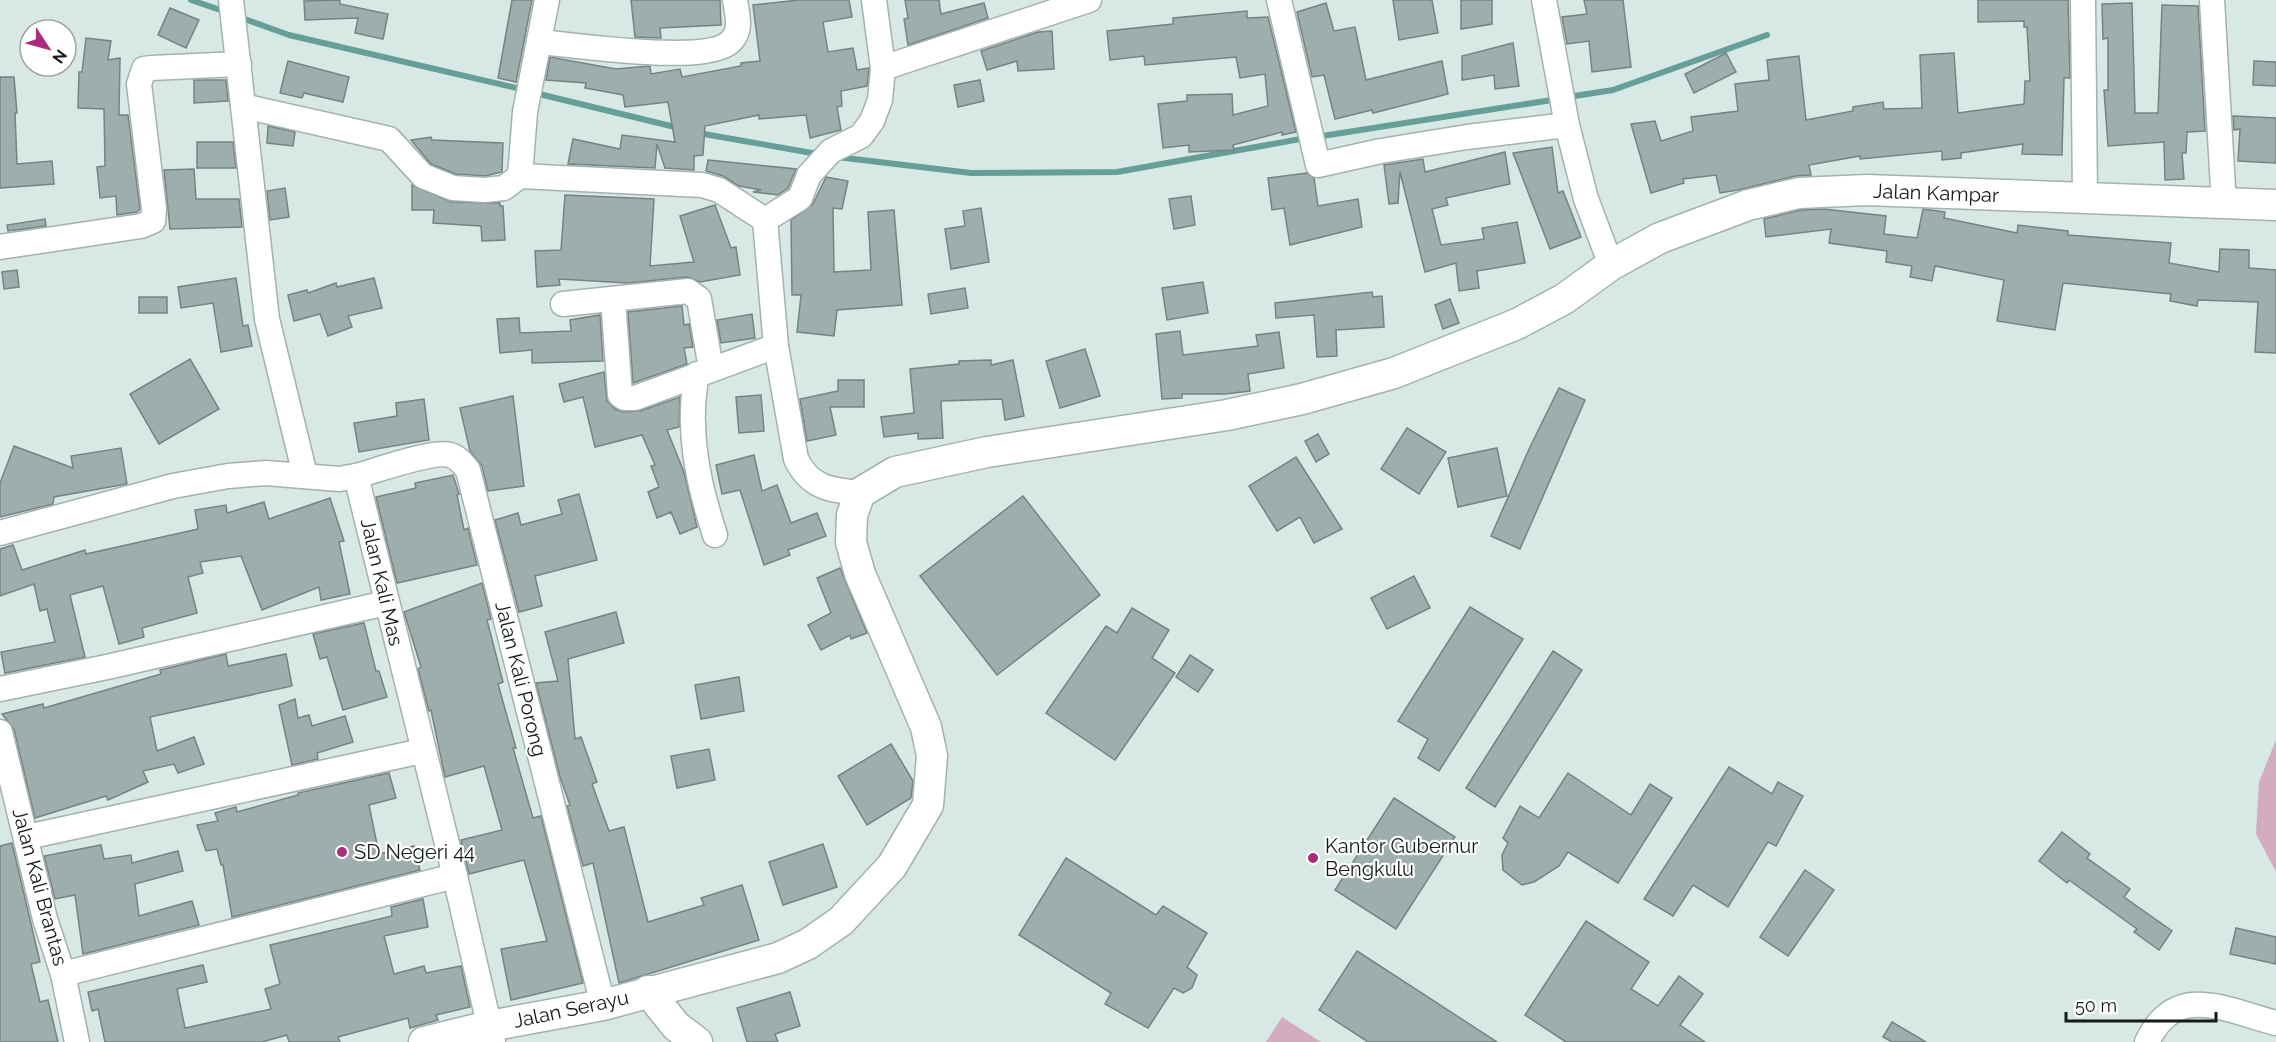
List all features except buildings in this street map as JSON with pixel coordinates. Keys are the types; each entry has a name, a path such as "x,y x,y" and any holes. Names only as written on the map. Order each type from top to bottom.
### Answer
{"street":[{"path":"231,0 267,320 305,475"},
{"path":"520,176 525,112 535,72 547,0"},
{"path":"540,42 648,53 720,49 732,42 739,27 735,0"},
{"path":"765,220 800,198 810,175 831,151 861,136 872,121 880,100 883,68 874,0"},
{"path":"883,68 1057,6 1089,0"},
{"path":"1279,0 1318,165 1381,151 1567,121"},
{"path":"1544,0 1567,121 1586,199 1611,265"},
{"path":"2084,0 2085,198"},
{"path":"2212,0 2224,205"},
{"path":"0,247 141,226 153,221 154,209 140,74 144,69 237,53"},
{"path":"243,106 389,140 423,176 453,188 485,190 504,188 520,176 702,185 719,190 765,220"},
{"name":"Jalan Kampar","path":"860,492 896,472 987,452 1248,411 1394,373 1516,324 1564,299 1611,265 1660,238 1700,221 1748,205 1799,193 1867,190 2224,205 2276,205"},
{"path":"765,220 776,346 796,459 802,473 831,490 860,492"},
{"path":"563,304 672,291 693,294 699,299 704,371 693,393 694,455 700,488 715,535"},
{"path":"613,299 620,395 624,398 635,398 776,346"},
{"name":"Jalan Kali Porong","path":"356,476 433,455 449,454 460,460 468,470 603,1005"},
{"path":"0,533 195,482 266,473 339,479 356,476"},
{"name":"Jalan Kali Mas","path":"356,476 422,751 455,876 491,1034"},
{"name":"Jalan Serayu","path":"424,1042 491,1034 648,991 756,965 808,944 841,921 874,888 912,836 928,805 932,756 926,727 860,574 851,542 852,515 860,492"},
{"path":"0,689 107,668 386,603"},
{"name":"Jalan Kali Brantas","path":"0,732 45,919 63,974 77,1042"},
{"path":"27,837 422,751"},
{"path":"63,974 455,876"},
{"path":"648,991 676,1026 697,1042"},
{"path":"2146,1042 2167,1012 2181,1005 2199,1004 2276,1023"}],"shaded area":[{"path":"2276,740 2276,872 2256,834 2259,782"},
{"path":"1282,1017 1321,1042 1266,1042"}],"waterway":[{"path":"191,0 226,12"},
{"path":"239,17 289,35 525,90"},
{"path":"1568,97 1613,90 1767,35"},
{"path":"535,93 679,128"},
{"path":"1316,137 1558,99"},
{"path":"698,133 818,154"},
{"path":"837,157 971,173 1117,172 1306,138"}],"place":[{"name":"SD Negeri 44","path":"342,852"},
{"name":"Kantor Gubernur Bengkulu","path":"1313,858"}]}
